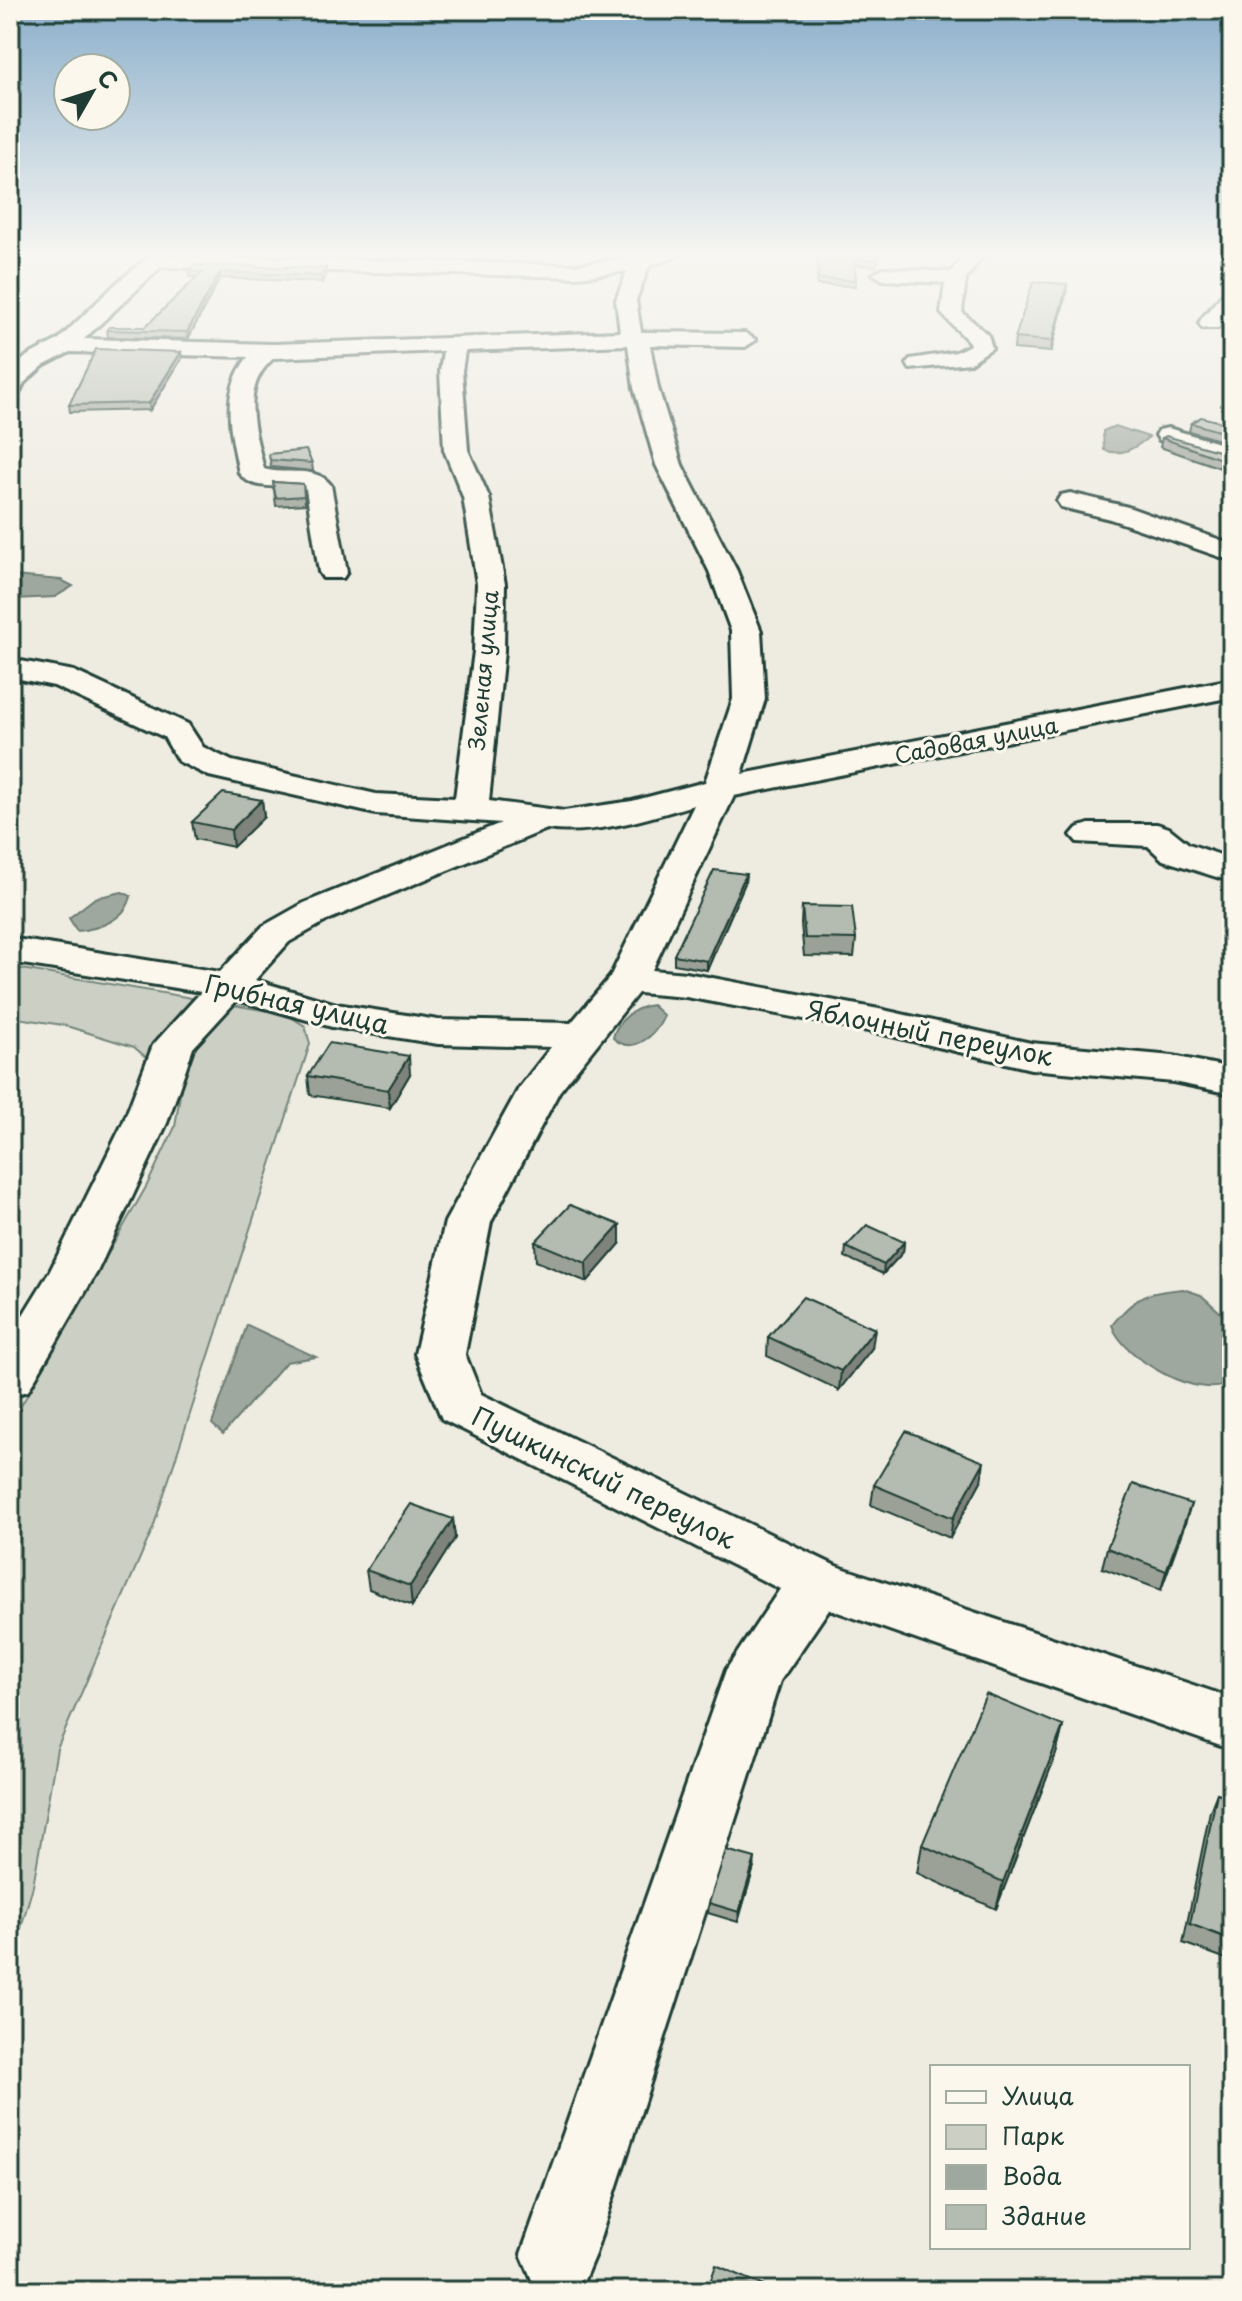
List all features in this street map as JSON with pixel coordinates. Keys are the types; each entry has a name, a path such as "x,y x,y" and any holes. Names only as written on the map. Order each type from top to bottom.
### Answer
{"street":[{"path":"10,391 13,381 33,362"},
{"path":"252,362 243,376 238,404 252,473 266,479 305,479 318,485 333,572"},
{"name":"Зеленая улица","path":"452,362 456,450 476,497 491,584 489,651 473,773 472,809"},
{"name":"Пушкинский переулок","path":"643,362 646,388 669,465 723,571 746,631 749,699 720,788 628,980 540,1088 468,1222 440,1354 460,1406 817,1582 1232,1724"},
{"path":"918,364 930,362"},
{"path":"1168,435 1232,455"},
{"path":"1070,501 1119,513 1232,553"},
{"path":"10,668 63,678 177,731 190,754 221,769 376,804 472,809 541,820"},
{"name":"Садовая улица","path":"541,820 564,821 634,811 720,788 1232,688"},
{"path":"10,1378 73,1272 145,1123 174,1045 276,934 317,911 541,820"},
{"path":"1089,835 1157,835 1176,852 1204,845 1232,871"},
{"name":"Грибная улица","path":"16,954 229,985 332,1015 438,1032 585,1036"},
{"name":"Яблочный переулок","path":"628,980 686,985 879,1021 1031,1056 1173,1069 1232,1081"},
{"path":"558,2254 721,1762 755,1670 817,1582"}],"green space":[{"path":"10,967 286,1014 305,1026 310,1044 153,1528 57,1749 33,1886 10,1966 10,1425 146,1187 175,1127 181,1088 134,1047 63,1025 10,1017"}],"water":[{"path":"1115,426 1149,437 1122,452 1104,450 1103,431"},
{"path":"10,577 61,580 73,586 55,597 14,599 10,598"},
{"path":"122,892 131,896 117,917 94,928 77,931 69,918 95,898"},
{"path":"652,1005 664,1016 649,1036 628,1045 613,1038 627,1016"},
{"path":"1183,1289 1201,1295 1232,1323 1232,1381 1219,1387 1202,1387 1164,1374 1131,1351 1112,1325 1143,1297"},
{"path":"247,1325 316,1357 286,1362 223,1434 212,1424"}],"building":[{"path":"90,362 174,362 149,403 69,405"},
{"path":"1201,417 1232,425 1232,435 1191,423"},
{"path":"1166,436 1232,455 1232,463 1162,438"},
{"path":"306,450 312,463 270,460 269,454"},
{"path":"273,482 303,484 304,496 276,498"},
{"path":"223,793 262,800 231,830 192,822"},
{"path":"714,870 746,874 707,961 674,955"},
{"path":"802,906 852,907 856,939 805,938"},
{"path":"329,1043 409,1056 388,1090 308,1076"},
{"path":"570,1205 620,1225 586,1263 535,1242"},
{"path":"867,1225 904,1242 884,1265 846,1247"},
{"path":"803,1297 875,1329 841,1371 768,1337"},
{"path":"906,1431 984,1462 953,1518 874,1485"},
{"path":"1133,1484 1191,1504 1166,1571 1107,1548"},
{"path":"411,1504 453,1519 410,1586 366,1570"},
{"path":"986,1694 1063,1726 1003,1882 922,1845"},
{"path":"1217,1793 1232,1798 1232,1940 1190,1924"},
{"path":"726,1850 755,1858 739,1912 709,1903"},
{"path":"716,2265 774,2290 707,2291"}]}
